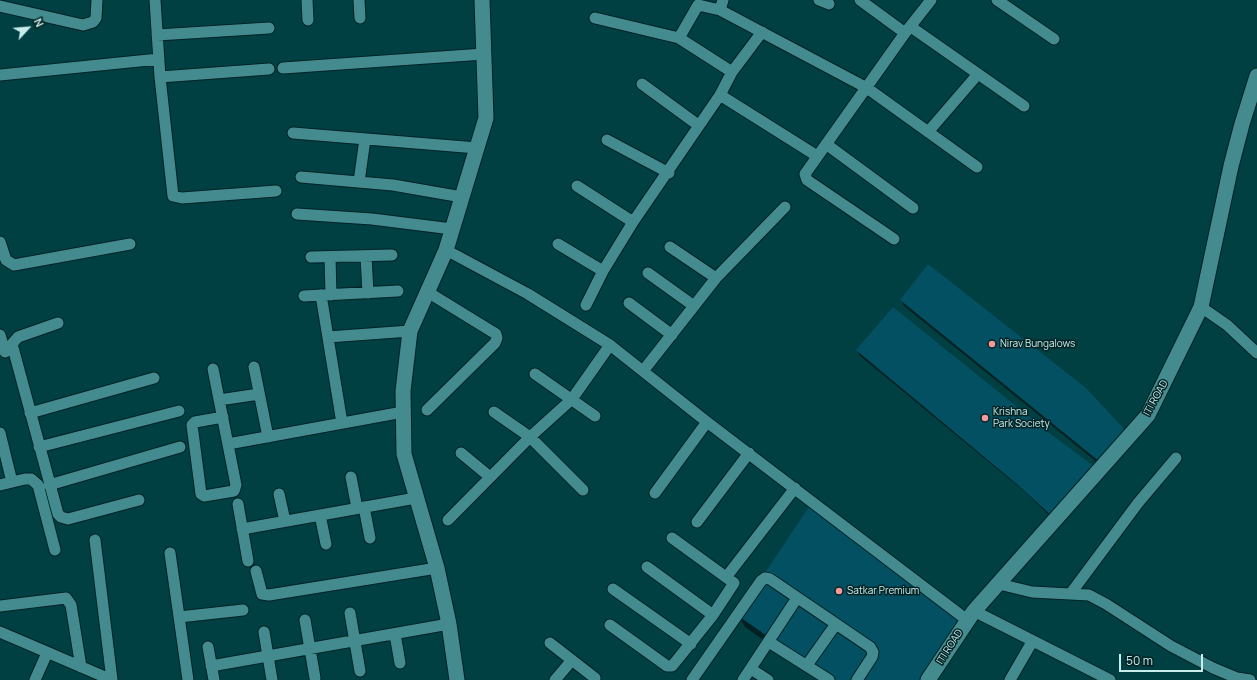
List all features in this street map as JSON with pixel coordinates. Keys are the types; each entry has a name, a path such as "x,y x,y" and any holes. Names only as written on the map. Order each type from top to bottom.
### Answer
{"street":[{"path":"0,6 83,25 93,22 96,18 97,0"},
{"path":"155,0 160,77 173,196 182,198 276,191"},
{"path":"307,0 308,20"},
{"path":"359,0 360,18"},
{"path":"457,680 449,624 436,568 404,454 403,391 410,331 426,291 446,250 486,118 482,0"},
{"path":"860,0 978,74 1024,106"},
{"path":"894,239 807,180 805,177 805,172 931,0"},
{"path":"997,0 1054,39"},
{"path":"679,38 698,5 721,5 762,32 867,88 976,168"},
{"path":"595,18 679,38 732,72"},
{"path":"157,36 269,28"},
{"path":"586,305 603,271 633,222 669,172 698,125 720,95 732,72 762,32"},
{"path":"283,68 484,54"},
{"path":"0,75 159,60"},
{"path":"160,77 269,69"},
{"path":"928,132 978,74"},
{"name":"ITI ROAD","path":"928,680 971,616 1148,415 1201,307 1231,166 1257,76"},
{"path":"642,84 698,125"},
{"path":"720,95 817,156"},
{"path":"293,133 477,148"},
{"path":"359,182 365,139"},
{"path":"607,140 669,172"},
{"path":"826,144 914,208"},
{"path":"301,177 393,185 462,197"},
{"path":"577,186 633,222"},
{"path":"643,370 716,278 784,207"},
{"path":"297,214 372,219 452,229"},
{"path":"0,242 6,260 14,265 130,244"},
{"path":"558,244 603,271"},
{"path":"670,247 716,278"},
{"path":"446,250 528,294 610,345 707,422 971,616 1032,642 1108,680"},
{"path":"311,257 392,255"},
{"path":"330,256 326,295 328,337 342,423"},
{"path":"366,256 368,293"},
{"path":"648,273 694,306"},
{"path":"304,296 398,291"},
{"path":"426,291 496,334 497,338 495,343 427,410"},
{"path":"629,303 672,334"},
{"path":"1201,307 1226,325 1257,353"},
{"path":"6,351 14,339 58,323"},
{"path":"328,337 410,331"},
{"path":"0,335 30,413 58,514 64,519 139,500"},
{"path":"448,520 530,437 572,399 610,345"},
{"path":"254,367 268,437"},
{"path":"214,369 219,400 223,417 228,444 235,488 234,491 203,495 192,425 195,422 223,417"},
{"path":"535,374 594,416"},
{"path":"30,413 154,378"},
{"path":"219,400 259,394"},
{"path":"39,448 179,411"},
{"path":"228,444 403,412"},
{"path":"494,412 530,437 583,490"},
{"path":"656,492 707,422"},
{"path":"0,433 12,482"},
{"path":"49,485 180,447"},
{"path":"461,453 490,477"},
{"path":"697,522 749,453"},
{"path":"1071,593 1138,503 1176,458"},
{"path":"351,477 370,538"},
{"path":"0,484 30,479 38,485 55,550"},
{"path":"727,576 795,488"},
{"path":"279,494 285,521"},
{"path":"242,529 416,498"},
{"path":"238,504 248,561"},
{"path":"320,515 326,544"},
{"path":"610,625 667,666 672,666 713,615 734,583 727,576 672,538"},
{"path":"0,632 112,680 95,540"},
{"path":"170,553 188,680"},
{"path":"647,567 713,615"},
{"path":"256,570 262,594 269,596 436,568"},
{"path":"692,680 761,581 765,578 770,579 870,647 873,652 872,657 857,680"},
{"path":"999,584 1032,592 1080,593 1096,598 1172,646 1237,678 1250,680"},
{"path":"613,589 691,644"},
{"path":"0,606 66,598 71,605 81,667"},
{"path":"743,680 798,598"},
{"path":"179,617 243,610"},
{"path":"350,612 360,671"},
{"path":"305,620 315,678"},
{"path":"211,666 449,624"},
{"path":"807,665 836,624"},
{"path":"264,632 272,680"},
{"path":"395,634 400,663"},
{"path":"769,642 829,680"},
{"path":"1010,680 1032,642"},
{"path":"550,643 594,678"},
{"path":"208,647 214,680"},
{"path":"35,680 47,653"},
{"path":"555,680 572,660"},
{"path":"751,669 768,680"}],"building":[{"name":"Nirav Bungalows","path":"928,264 1086,388 1126,431 1100,462 900,300"},
{"name":"Krishna Park Society","path":"893,307 1051,434 1096,468 1053,517 1019,486 856,350"},
{"name":"Satkar Premium","path":"812,502 897,567 958,621 924,680 830,680 737,615"}],"place":[{"name":"Nirav Bungalows","path":"992,344"},
{"name":"Krishna Park Society","path":"985,418"},
{"name":"Satkar Premium","path":"839,591"}]}
